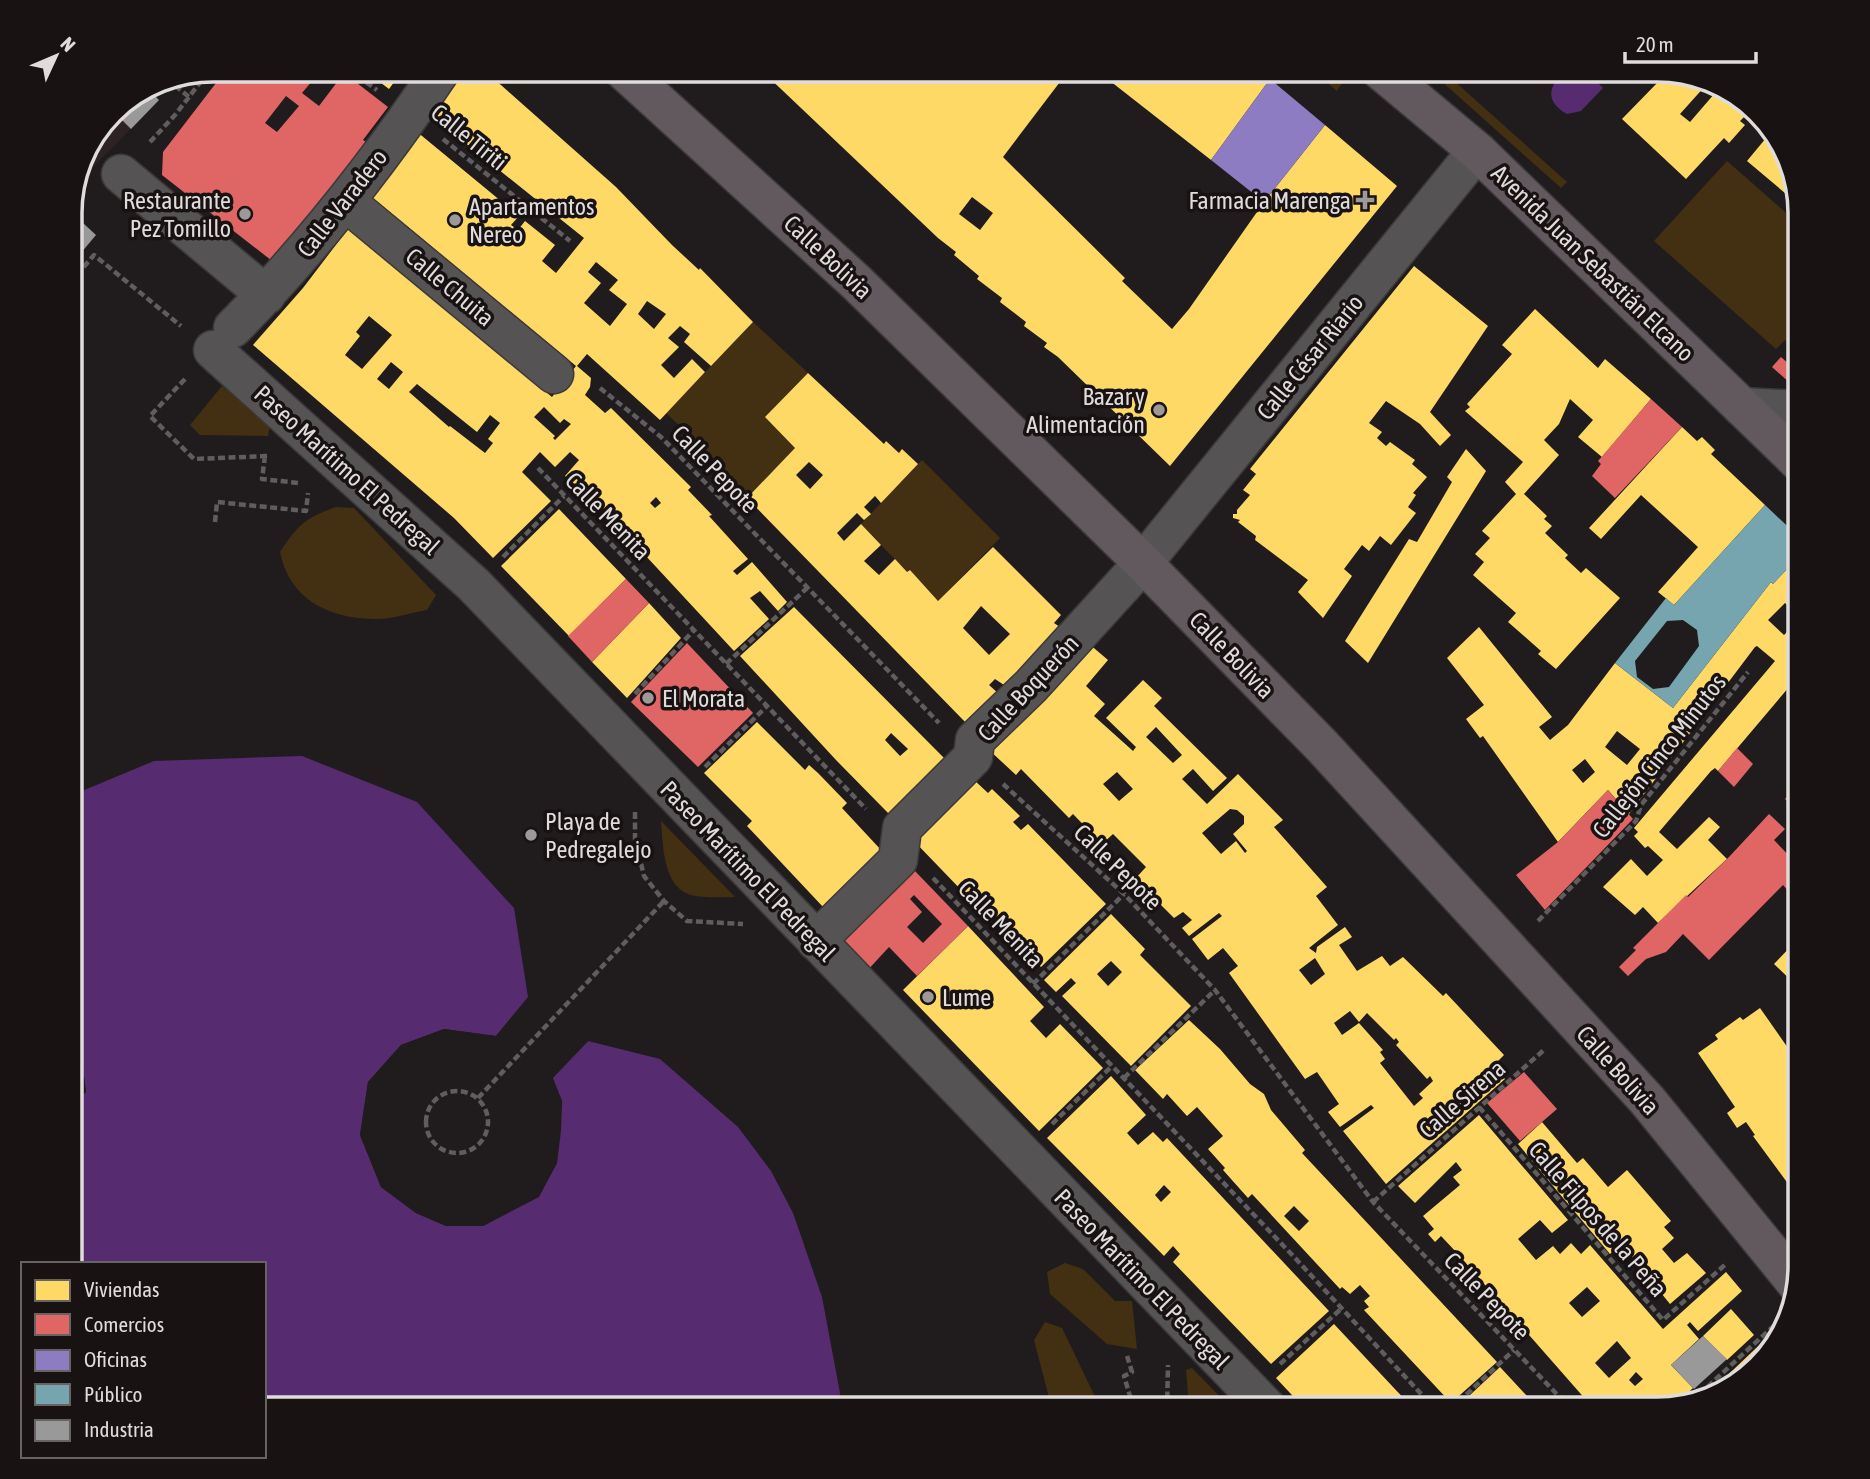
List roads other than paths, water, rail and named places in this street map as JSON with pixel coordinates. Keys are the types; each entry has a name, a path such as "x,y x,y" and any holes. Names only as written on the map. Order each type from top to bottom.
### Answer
{"main road":[{"name":"Calle Bolivia","path":"635,82 856,282 1143,564 1323,747 1647,1100 1758,1236 1785,1288"},
{"name":"Avenida Juan Sebastián Elcano","path":"1394,82 1477,151 1788,451"}],"street":[{"name":"Calle Varadero","path":"223,339 287,273 345,201 433,82"},
{"name":"Calle César Riario","path":"1143,564 1477,151"},
{"path":"121,174 266,295"},
{"name":"Calle Chuita","path":"345,201 554,374"},
{"name":"Paseo Marítimo El Pedregal","path":"223,339 320,444 474,585 1256,1397"},
{"path":"1742,407 1788,409"},
{"name":"Calle Boquerón","path":"809,933 898,860 902,828 972,757 975,740 1031,686 1143,564"}],"place":[{"name":"Farmacia Marenga","path":"1365,200"},
{"name":"Restaurante Pez Tomillo","path":"245,214"},
{"name":"Apartamentos Nereo","path":"455,220"},
{"name":"Bazar y Alimentación","path":"1159,410"},
{"name":"El Morata","path":"648,698"},
{"name":"Playa de Pedregalejo","path":"531,835"},
{"name":"Lume","path":"928,997"}]}
